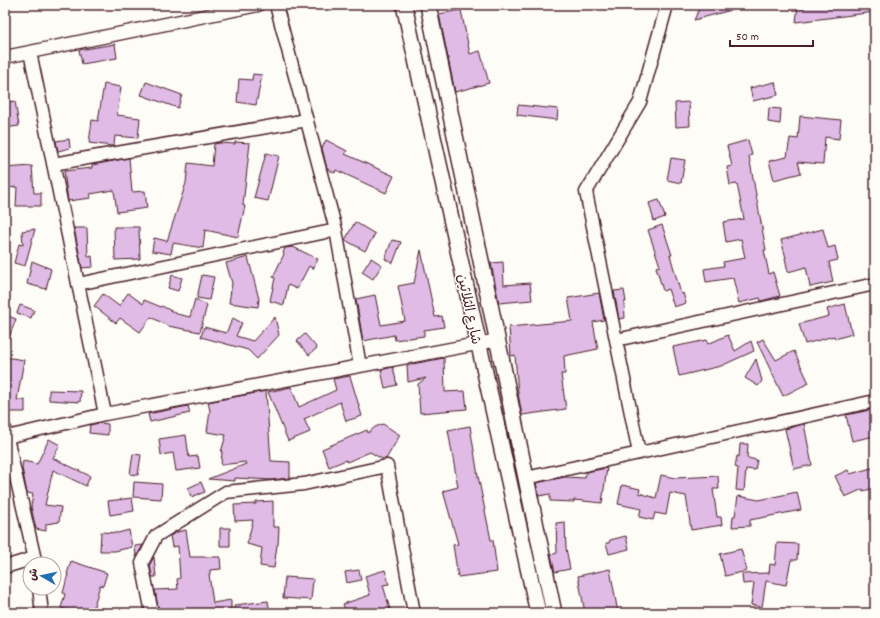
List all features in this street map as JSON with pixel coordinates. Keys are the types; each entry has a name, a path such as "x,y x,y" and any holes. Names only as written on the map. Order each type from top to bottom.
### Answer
{"street":[{"path":"5,57 258,5"},
{"path":"276,5 336,230 360,366"},
{"name":"شارع الثلاثين","path":"404,5 538,613"},
{"name":"شارع الثلاثين","path":"428,5 554,613"},
{"path":"639,453 586,192 640,102 667,5"},
{"path":"30,52 105,414"},
{"path":"53,164 307,120"},
{"path":"78,284 336,230"},
{"path":"616,340 875,284"},
{"path":"34,556 6,433 498,340"},
{"path":"526,478 875,401"},
{"path":"152,613 142,563 156,536 226,492 304,484 387,466 414,613"},
{"path":"5,567 22,564"},
{"path":"40,596 42,613"}],"building":[{"path":"701,5 738,5 739,8 694,20"},
{"path":"798,5 875,5 875,12 796,22"},
{"path":"461,10 470,54 480,51 489,83 455,92 439,14"},
{"path":"115,44 117,58 82,64 79,50"},
{"path":"253,74 262,75 256,105 237,102 239,79 252,80"},
{"path":"146,82 182,95 178,108 141,95"},
{"path":"775,82 778,95 753,101 750,88"},
{"path":"104,84 121,87 117,115 140,118 138,138 115,136 114,146 89,143 92,120 98,121"},
{"path":"15,101 19,126 5,128 5,103"},
{"path":"689,102 690,126 676,127 675,103"},
{"path":"518,105 558,109 557,120 517,115"},
{"path":"769,108 781,109 780,124 768,122"},
{"path":"800,116 841,120 839,139 825,137 823,164 798,162 801,173 774,180 769,161 787,157 790,138 798,139"},
{"path":"69,139 70,148 58,151 56,141"},
{"path":"326,140 347,151 345,154 394,176 386,193 336,170 335,173 327,169 322,148"},
{"path":"748,140 752,155 749,156 766,250 764,250 769,274 773,272 780,296 761,301 760,298 739,303 733,278 706,282 704,269 724,266 723,262 745,258 741,239 726,242 723,222 744,219 737,184 730,185 727,167 732,166 727,146"},
{"path":"235,142 250,143 243,205 245,206 238,237 205,230 203,248 173,243 171,254 152,251 154,238 167,241 186,183 188,163 212,166 214,144 235,144"},
{"path":"266,153 279,156 268,201 254,198"},
{"path":"129,158 132,192 145,191 147,208 117,212 114,190 90,194 91,198 68,201 64,171 92,168 92,165"},
{"path":"671,158 685,160 681,183 667,180"},
{"path":"32,166 34,193 41,193 41,206 16,206 17,187 7,188 5,168"},
{"path":"659,200 665,217 654,221 649,203"},
{"path":"355,222 375,234 365,251 345,240"},
{"path":"662,225 672,255 670,255 681,294 683,293 686,303 674,307 668,289 663,291 656,267 660,266 648,230"},
{"path":"114,227 139,227 140,259 115,260"},
{"path":"74,228 87,228 88,257 92,256 93,267 82,268"},
{"path":"35,229 25,266 14,263 19,244 23,245 22,231"},
{"path":"823,229 828,248 835,246 838,260 829,262 833,282 810,287 806,267 788,272 781,240"},
{"path":"392,240 401,242 393,263 385,259"},
{"path":"293,247 318,259 313,269 309,266 297,289 288,285 284,305 270,301 275,278 273,277 284,254 285,248"},
{"path":"421,250 435,317 442,316 444,327 424,330 424,336 395,340 394,335 363,341 356,299 375,295 381,325 405,321 398,286 414,283"},
{"path":"248,257 259,299 258,307 229,303 232,283 226,263"},
{"path":"371,258 382,265 373,279 362,272"},
{"path":"32,261 51,269 46,289 27,284"},
{"path":"503,262 504,285 530,283 532,300 499,303 491,263"},
{"path":"172,275 182,278 178,291 168,288"},
{"path":"202,275 214,277 209,300 197,298"},
{"path":"624,290 626,302 624,302 625,318 619,319 614,291"},
{"path":"128,293 143,304 144,300 161,307 162,306 177,314 190,317 195,299 207,305 200,332 168,326 151,317 140,332 120,318 116,323 94,306 103,294 119,306"},
{"path":"599,293 604,320 593,322 598,349 564,356 565,374 561,374 566,409 522,415 518,393 515,355 511,356 509,327 572,321 568,298"},
{"path":"845,304 852,334 835,339 834,336 805,344 799,324 829,316 827,309"},
{"path":"20,305 34,310 31,318 17,313"},
{"path":"5,315 16,319 6,346 5,346"},
{"path":"275,317 279,335 257,359 248,350 201,337 204,327 226,333 233,318 242,323 236,336 253,341"},
{"path":"305,334 317,348 309,355 297,341"},
{"path":"728,335 735,351 751,341 754,351 721,366 679,376 673,347 707,340 708,344"},
{"path":"763,339 776,360 794,351 809,383 783,396 757,342"},
{"path":"5,357 24,360 17,400 25,400 25,412 5,412"},
{"path":"444,358 445,392 465,391 467,409 420,413 418,384 426,378 408,382 407,365"},
{"path":"756,359 762,381 758,386 745,378"},
{"path":"393,367 397,385 385,388 381,370"},
{"path":"350,376 362,416 346,421 340,402 304,419 310,432 288,441 268,392 291,387 299,407 336,390 333,379"},
{"path":"49,390 81,391 80,402 49,400"},
{"path":"266,391 271,461 290,462 290,478 271,480 235,478 235,481 208,479 246,464 245,462 221,465 221,452 226,435 207,432 210,411 208,402"},
{"path":"188,406 190,413 150,422 148,414"},
{"path":"875,409 875,436 852,441 846,415"},
{"path":"99,423 108,424 108,435 89,433 90,425"},
{"path":"383,424 400,435 386,459 382,459 370,452 347,462 346,460 329,467 322,449 367,430 368,433 375,427"},
{"path":"804,424 812,465 794,469 785,429"},
{"path":"470,426 478,476 491,540 493,540 497,572 458,577 453,545 458,544 443,491 458,487 448,430"},
{"path":"186,435 189,457 198,456 200,468 176,471 173,453 161,455 159,439"},
{"path":"49,439 60,445 53,458 90,476 86,486 53,470 45,505 61,507 59,522 46,524 46,531 36,529 31,507 33,494 27,493 22,468 23,461 37,464"},
{"path":"740,444 748,444 747,458 757,460 755,470 746,469 744,491 736,490 738,468 735,467 737,456 739,457"},
{"path":"133,454 141,455 138,475 130,474"},
{"path":"875,467 875,488 863,491 863,489 845,497 835,476 848,470 850,474"},
{"path":"607,468 602,503 574,500 574,502 550,501 550,494 539,496 536,483 565,477 585,478 586,472"},
{"path":"661,475 675,478 718,476 719,489 713,489 717,517 721,517 722,525 691,530 686,496 670,493 666,515 655,513 653,520 639,517 641,509 618,504 622,485 640,489 639,493 656,498"},
{"path":"134,482 162,484 161,499 133,497"},
{"path":"201,482 205,492 191,497 188,488"},
{"path":"797,492 801,510 750,520 750,526 732,527 738,496 759,500"},
{"path":"132,498 134,511 110,515 108,501"},
{"path":"273,501 273,527 279,527 274,568 260,566 262,548 247,544 253,520 235,521 234,505 256,504 256,502"},
{"path":"565,522 566,548 570,569 555,572 551,555 557,553 556,523"},
{"path":"220,528 230,528 230,546 220,546"},
{"path":"129,530 132,547 115,551 100,551 101,532 118,533"},
{"path":"186,530 190,557 220,557 221,569 210,570 209,574 213,603 231,600 231,613 159,613 155,590 178,589 177,579 180,578 178,546 172,547 170,536 177,532"},
{"path":"626,536 629,549 609,554 606,543 609,543 610,540"},
{"path":"777,543 798,544 797,560 791,560 786,585 766,581 762,607 751,605 754,583 743,584 742,574 769,573 770,564 775,565"},
{"path":"143,545 136,557 135,546"},
{"path":"741,549 747,571 725,576 720,554"},
{"path":"154,557 156,577 152,577 150,564"},
{"path":"71,561 107,573 103,586 100,585 92,613 78,613 61,608 65,594 63,593 67,574"},
{"path":"610,569 618,613 585,613 578,576"},
{"path":"359,570 361,580 347,583 345,572"},
{"path":"385,570 389,584 383,585 391,613 346,613 343,604 370,595 365,576"},
{"path":"285,577 313,579 311,600 283,598"},
{"path":"268,601 270,613 233,613 235,605"}]}
